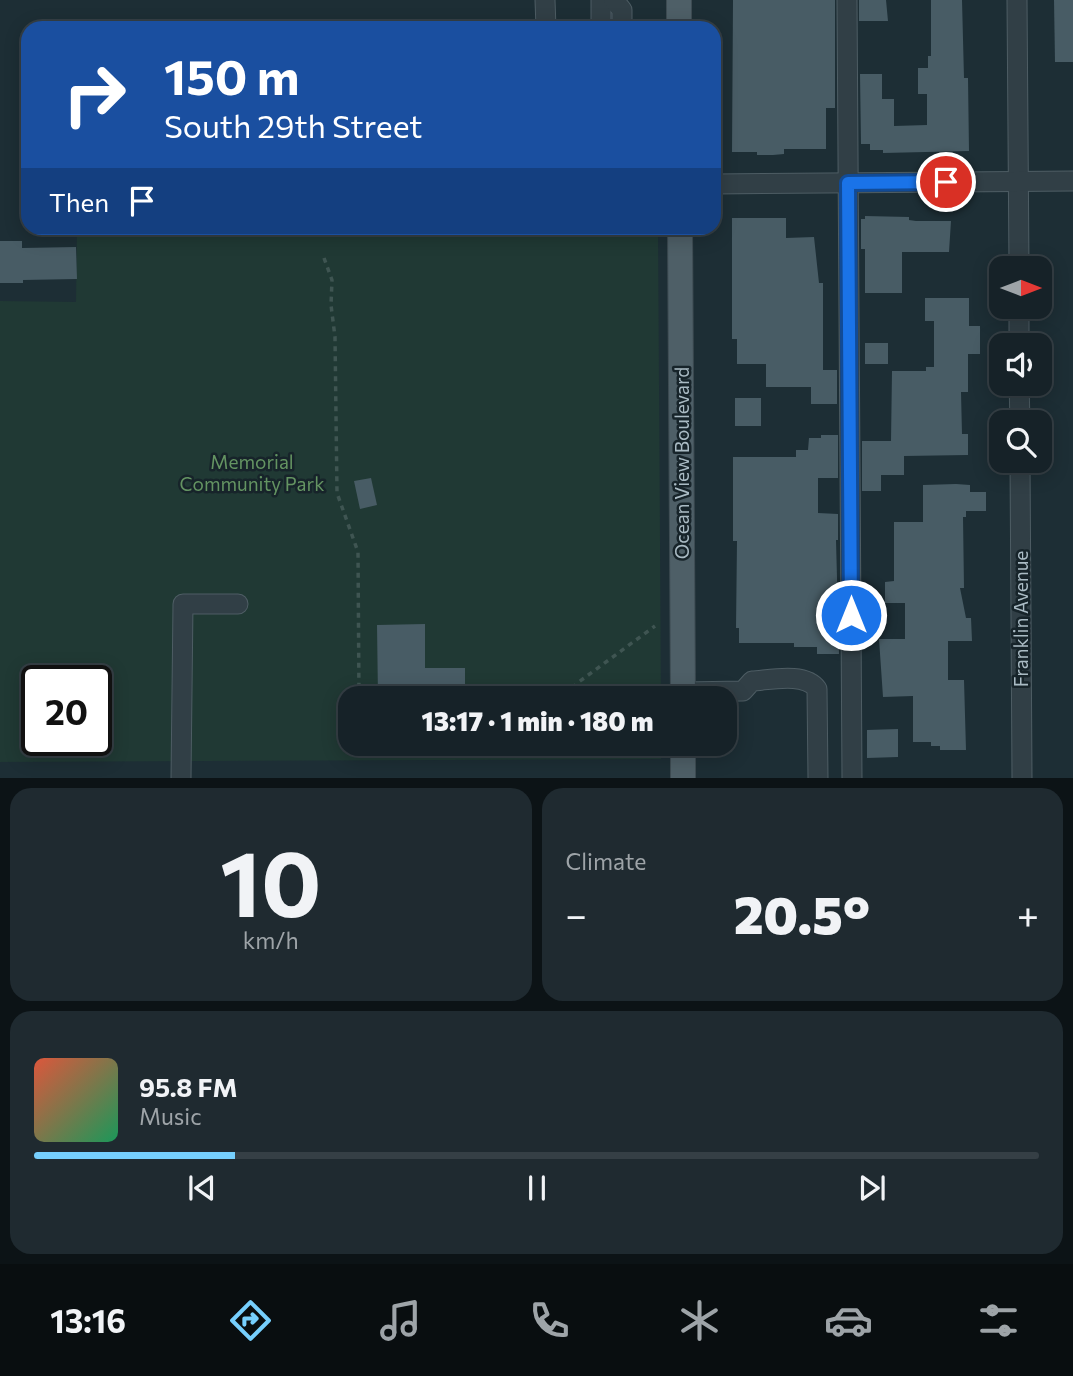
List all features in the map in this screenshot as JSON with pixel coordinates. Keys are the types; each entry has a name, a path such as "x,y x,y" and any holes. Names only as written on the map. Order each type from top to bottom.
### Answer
{"main road":[{"path":"679,0 679,21"},
{"name":"Ocean View Boulevard","path":"681,235 683,686"},
{"path":"683,756 683,778"}],"street":[{"path":"545,0 545,21"},
{"path":"601,0 601,21"},
{"path":"614,0 622,10 622,21"},
{"path":"847,0 852,778"},
{"path":"1017,0 1019,256"},
{"path":"721,184 1073,181"},
{"name":"Franklin Avenue","path":"1020,473 1022,778"},
{"path":"181,778 183,604 238,604"},
{"path":"737,691 743,691 752,681 805,679 813,684 817,689 818,778"}],"path":[{"path":"324,258 332,280 337,493 358,552 359,686"},
{"path":"575,686 655,626"}],"green space":[{"name":"Memorial Community Park","path":"77,235 658,235 661,686 338,686 338,756 661,756 661,759 0,762 0,301 76,302"}],"building":[{"path":"733,0 835,0 835,108 826,108 826,149 784,149 784,154 773,155 732,152"},
{"path":"859,0 886,0 888,21 859,21"},
{"path":"931,0 962,0 964,78 968,78 969,151 883,153 883,150 870,150 870,144 861,144 860,74 882,74 882,99 894,99 894,126 927,125 927,94 918,94 918,68 928,68 928,56 931,56"},
{"path":"1054,0 1073,0 1073,62 1055,62"},
{"path":"865,216 951,221 949,252 902,252 902,293 865,293 865,249 861,249 861,219 865,219"},
{"path":"732,218 786,218 786,238 814,237 819,283 823,283 823,370 837,370 837,404 811,404 811,387 766,387 766,364 737,364 737,339 732,339"},
{"path":"0,241 22,241 22,248 76,247 77,279 0,283"},
{"path":"925,298 969,298 969,326 980,326 980,354 968,354 968,392 961,392 962,434 968,434 968,455 904,456 904,475 881,475 881,491 862,491 862,441 891,441 892,371 926,371 926,367 934,367 934,321 925,321"},
{"path":"865,343 888,343 888,364 865,364"},
{"path":"735,398 761,398 761,426 735,426"},
{"path":"821,435 838,435 838,478 818,478 818,513 838,514 836,540 839,654 817,654 817,647 794,647 794,643 739,643 739,628 736,628 737,541 733,541 733,457 796,457 796,450 808,450 809,438 821,438"},
{"path":"371,478 377,505 360,509 354,481"},
{"path":"923,485 970,485 970,492 986,492 986,511 966,511 966,517 963,517 964,588 960,588 966,618 971,618 972,641 948,641 948,680 964,680 966,750 940,750 940,746 931,746 931,742 913,742 913,696 883,697 879,639 905,639 905,603 885,603 885,582 894,581 894,522 923,522"},
{"path":"425,624 425,668 465,668 465,686 378,686 377,625"},
{"path":"898,729 898,757 867,758 867,730"}],"route":[{"path":"851,615 848,183 946,182"}]}
